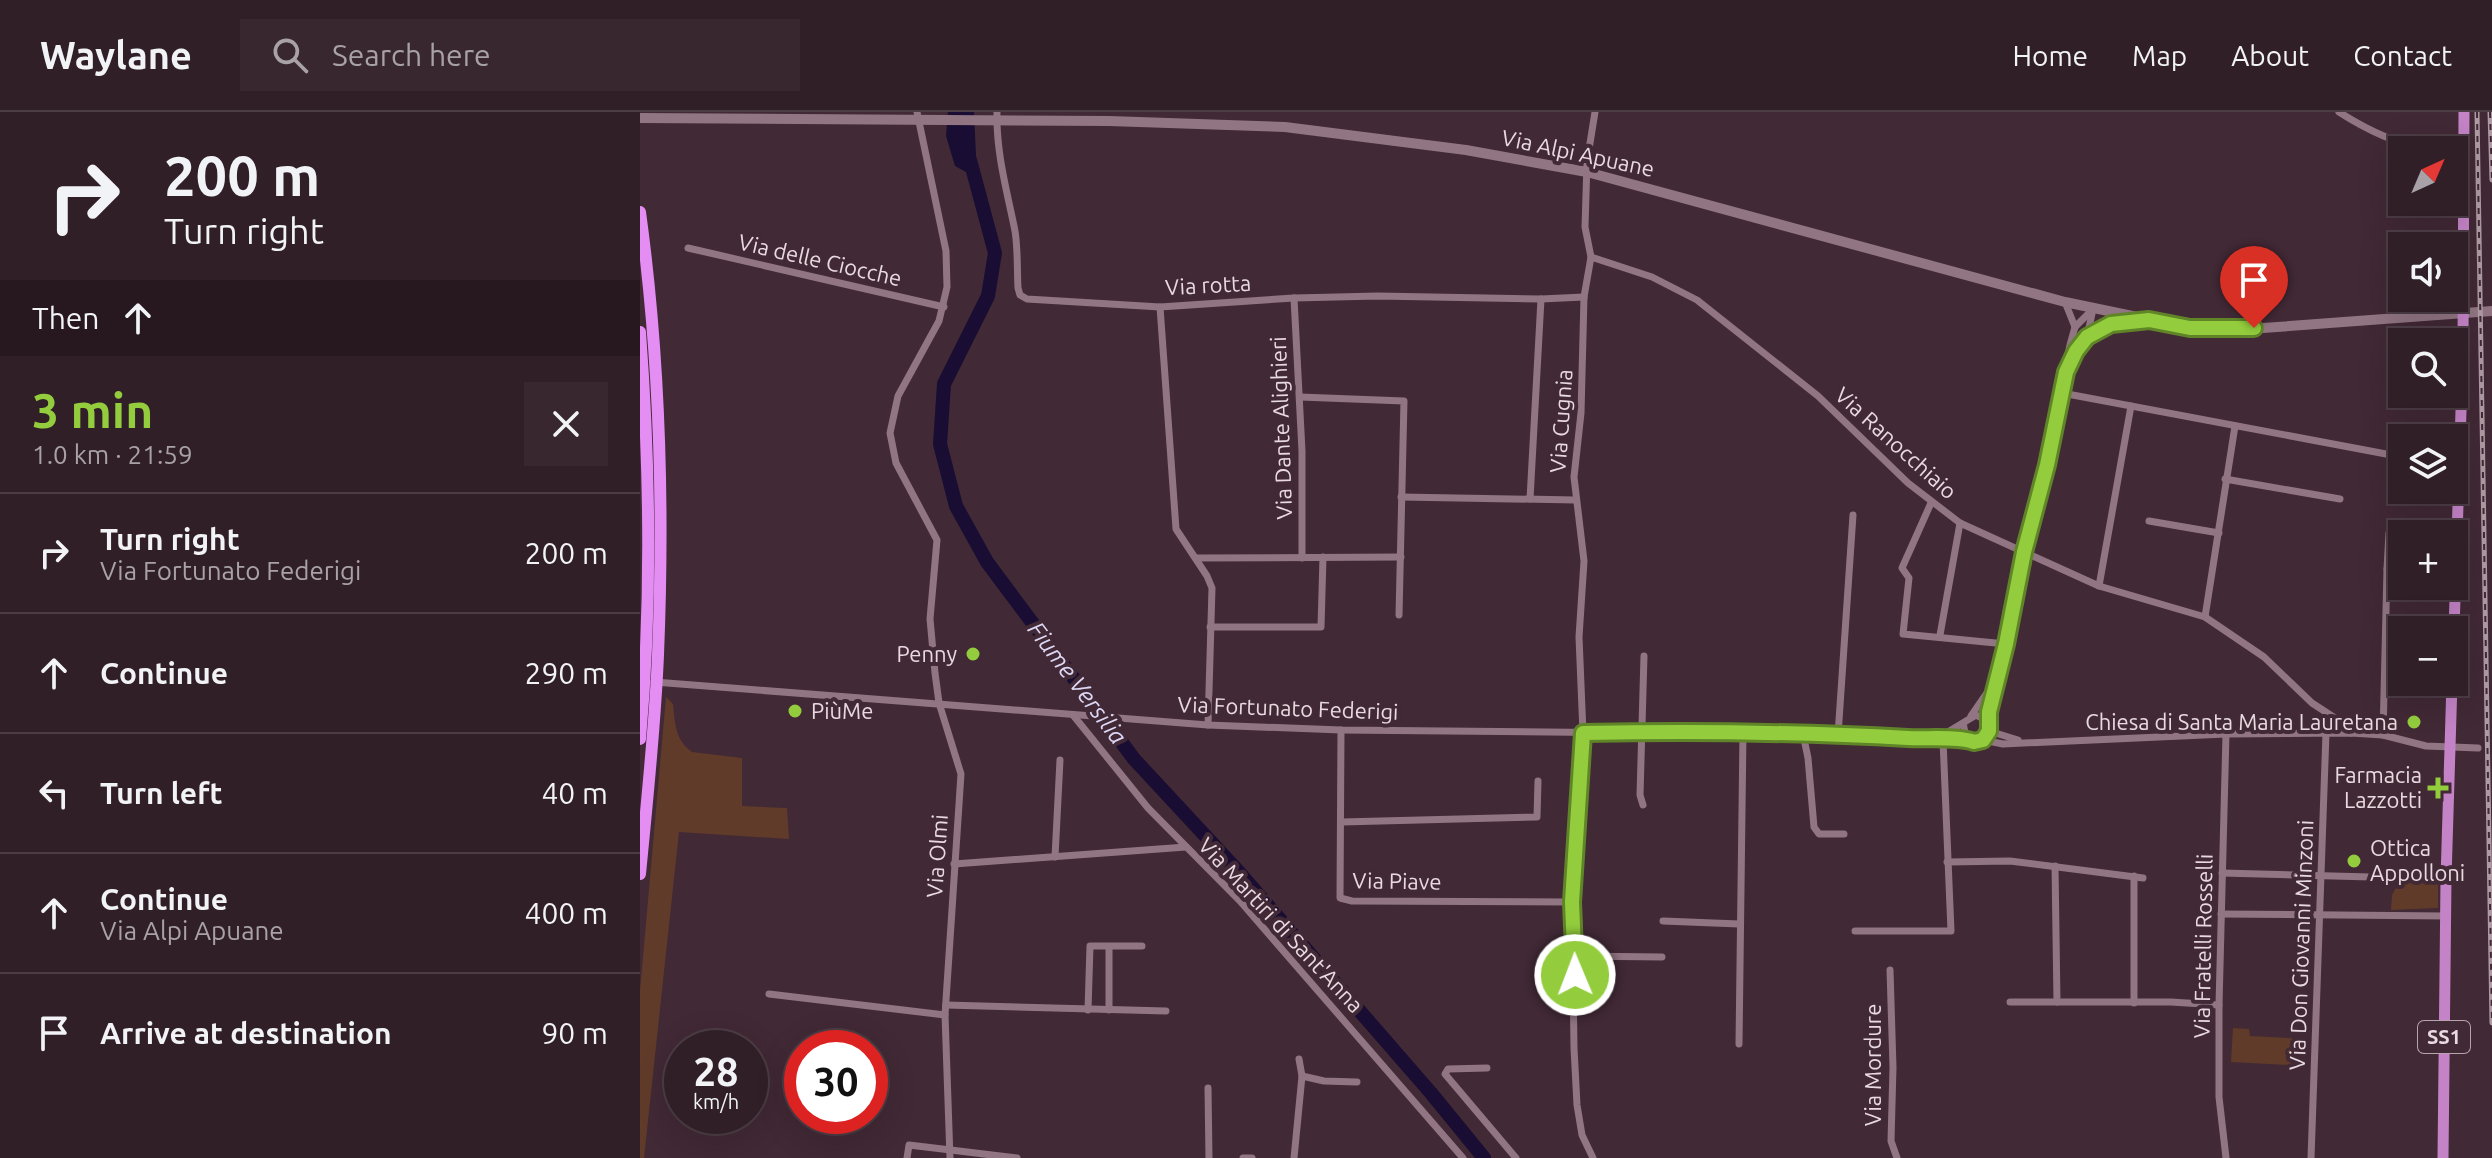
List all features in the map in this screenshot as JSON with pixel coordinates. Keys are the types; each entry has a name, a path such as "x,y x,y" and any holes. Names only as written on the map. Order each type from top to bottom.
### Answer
{"highway":[{"path":"640,212 648,269 658,411 661,546 640,874"},
{"path":"640,332 646,412 652,654"},
{"path":"640,739 649,712"}],"main road":[{"path":"2461,136 2464,112"},
{"name":"Via Alpi Apuane","path":"640,118 1109,121 1285,127 1466,150 1587,172 2065,302 2190,328 2263,328 2492,311"},
{"path":"2457,424 2459,216"},
{"name":"SS1","path":"2443,1158 2451,696"}],"street":[{"path":"917,112 946,251 947,287 944,307 933,336 898,396 890,433 896,463 937,540 930,619 939,703"},
{"name":"Via rotta","path":"997,112 996,134 1016,235 1020,295 1027,299 1160,307 1378,296 1584,297"},
{"name":"Via Cugnia","path":"1593,1158 1582,1135 1577,1105 1572,902 1583,733 1579,637 1584,561 1574,477 1581,413 1584,297 1591,257 1585,227 1587,172 1595,112"},
{"path":"2339,112 2388,139"},
{"name":"Via delle Ciocche","path":"688,248 944,307"},
{"name":"Via Ranocchiaio","path":"1591,257 1652,277 1710,309 1818,396 1931,503 1960,523 2099,586 2205,617 2264,657 2312,703 2341,722 2351,733"},
{"name":"Via Dante Alighieri","path":"1294,298 1302,451 1302,558"},
{"path":"1530,499 1541,299"},
{"path":"1983,740 1989,731 1987,721 1996,678 2047,465 2075,327 2065,302"},
{"path":"1160,307 1176,529 1212,588 1208,725"},
{"path":"2075,327 2093,309"},
{"path":"2066,372 2091,328 2093,309"},
{"path":"2087,337 2111,324 2149,320"},
{"path":"2062,393 2388,454"},
{"path":"1300,397 1404,401 1399,615"},
{"path":"2099,586 2131,406"},
{"path":"2205,617 2235,426"},
{"path":"2225,479 2340,499"},
{"path":"1401,497 1575,500"},
{"path":"1931,503 1902,568 1909,578 1903,634 1940,635 2006,644"},
{"path":"1838,735 1853,515"},
{"path":"2149,521 2219,533"},
{"path":"1940,635 1960,523"},
{"path":"2383,735 2388,551"},
{"path":"1210,627 1321,627 1323,557"},
{"path":"1196,558 1401,557"},
{"path":"1643,805 1640,795 1644,656"},
{"path":"1855,931 1951,931 1939,740 1971,716 1986,698 1996,678"},
{"name":"Via Fortunato Federigi","path":"640,682 1208,725 1341,730 1803,734 1939,740 1966,737"},
{"name":"Via Olmi","path":"939,703 961,774 945,1015 950,1154"},
{"name":"Via Martiri di Sant'Anna","path":"1073,715 1148,808 1259,923 1463,1158"},
{"path":"1971,716 1980,715 1987,721"},
{"path":"1963,723 1966,737 1974,742 1983,740 2003,744 2226,734 2351,733 2383,735 2449,749 2478,748"},
{"name":"Via Piave","path":"1341,730 1340,898 1352,901 1572,902"},
{"path":"1989,731 2024,742"},
{"path":"1739,1044 1743,733"},
{"name":"Via Don Giovanni Minzoni","path":"2311,1158 2326,733"},
{"path":"1803,734 1814,827 1819,834 1844,834"},
{"name":"Via Fratelli Rosselli","path":"2226,734 2219,1005 2219,1097 2226,1158"},
{"path":"1055,857 1060,760"},
{"path":"1342,822 1537,817 1538,781"},
{"path":"954,864 1186,847"},
{"path":"1947,862 2010,861 2139,877 2134,1003"},
{"path":"2055,866 2057,1002"},
{"path":"2222,873 2446,879"},
{"path":"2221,914 2446,916"},
{"path":"1663,921 1739,924"},
{"path":"1088,1010 1090,946 1142,946"},
{"path":"1109,947 1109,1010"},
{"path":"1574,956 1662,957"},
{"name":"Via Mordure","path":"1890,970 1893,1067 1891,1141 1897,1158"},
{"path":"769,994 945,1015"},
{"path":"2010,1002 2219,1005"},
{"path":"946,1005 1166,1011"},
{"path":"1294,1158 1302,1076 1299,1059"},
{"path":"1487,1068 1448,1069 1445,1074 1516,1158"},
{"path":"1302,1076 1324,1081 1357,1082"},
{"path":"1208,1088 1209,1158"},
{"path":"907,1158 909,1145 950,1154 1017,1158"},
{"path":"1243,1158 1252,1158"}],"shaded area":[{"path":"948,112 974,112 977,178 955,166 946,136"},
{"path":"666,697 673,704 679,737 692,752 742,758 742,806 787,808 789,839 679,832 644,1158 640,1158 640,991"},
{"path":"2400,881 2435,882 2438,885 2438,908 2391,910 2392,895"},
{"path":"2233,1028 2249,1029 2250,1036 2307,1039 2305,1066 2231,1062"}],"waterway":[{"name":"Fiume Versilia","path":"970,160 995,253 988,296 944,384 940,444 956,506 987,562 1134,759 1238,871 1484,1158"}],"railway":[{"path":"2477,112 2492,1023"},
{"path":"2490,112 2492,180"}],"place":[{"name":"Penny","path":"973,654"},
{"name":"PiùMe","path":"795,711"},
{"name":"Chiesa di Santa Maria Lauretana","path":"2414,722"},
{"name":"Farmacia Lazzotti","path":"2438,788"},
{"name":"Ottica Appolloni","path":"2354,861"}],"route":[{"path":"1575,975 1572,902 1583,733 1838,735 1943,740 1966,737 1974,742 1983,740 1989,731 1987,721 1996,678 2066,372 2076,351 2087,337 2111,324 2149,320 2190,328 2254,328"}]}
